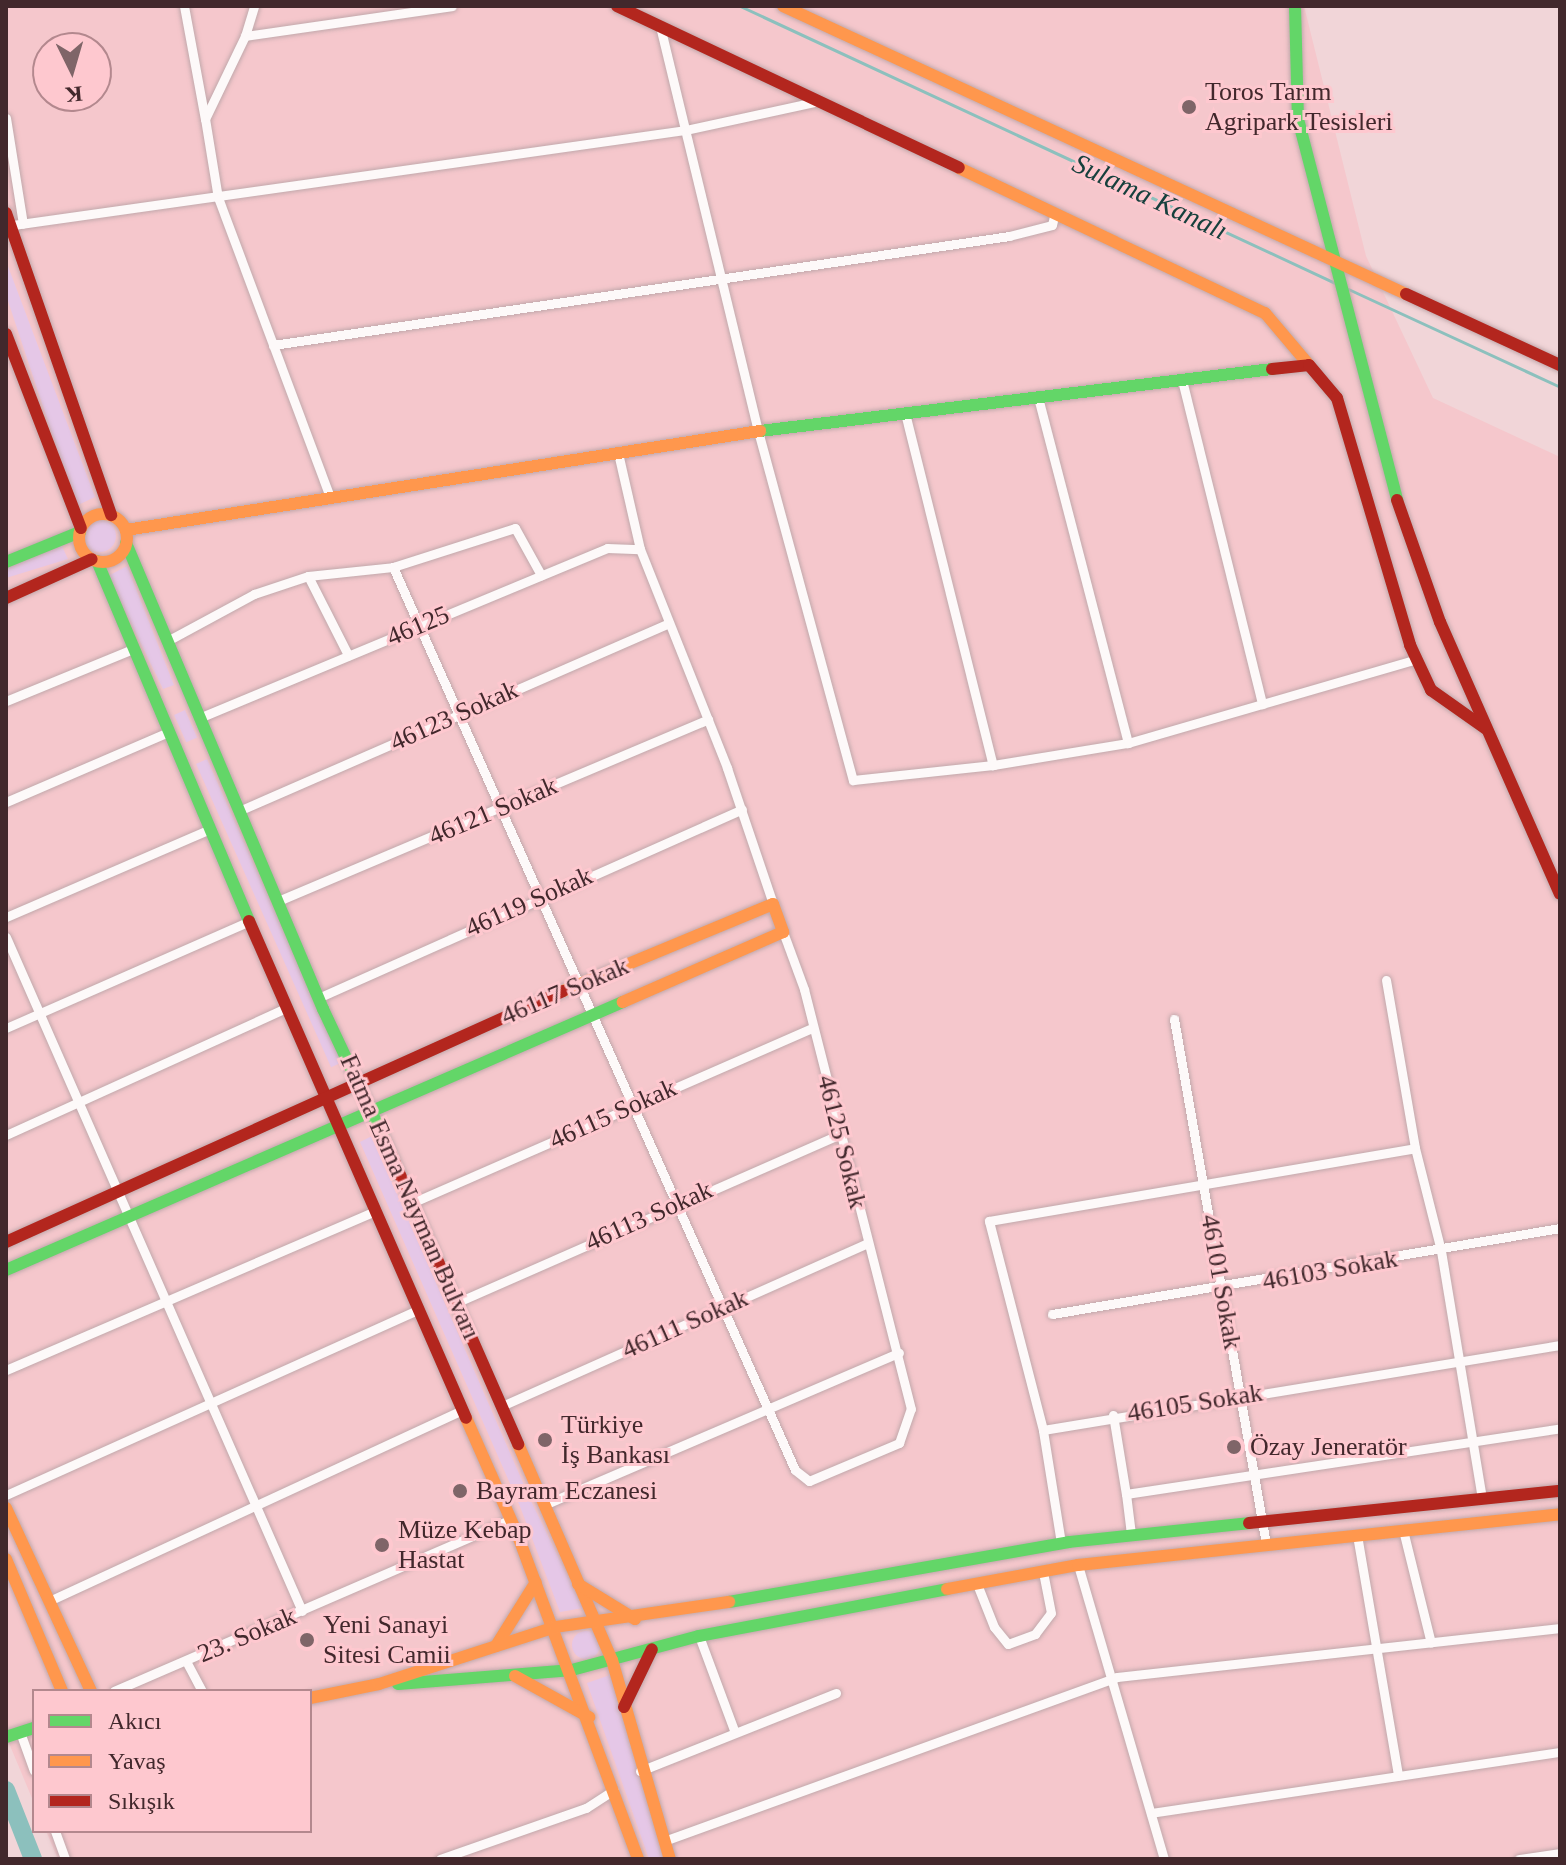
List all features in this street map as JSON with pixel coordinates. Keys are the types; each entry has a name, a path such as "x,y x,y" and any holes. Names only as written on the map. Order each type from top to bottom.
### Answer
{"street":[{"path":"184,6 218,198 330,497"},
{"path":"205,119 245,36 254,6"},
{"path":"245,36 452,6"},
{"path":"617,6 823,100 1265,313 1337,398 1417,659 1431,690 1486,729"},
{"path":"783,6 1560,365"},
{"path":"1295,6 1298,119 1389,479 1440,622 1560,894"},
{"path":"660,26 758,431 853,780 993,765 1128,743 1417,659"},
{"path":"12,222 218,198 686,130 823,100"},
{"path":"6,118 12,222 111,515 126,537"},
{"path":"273,345 721,275 1009,236 1052,225 1055,212"},
{"path":"6,334 80,530 81,548 94,560"},
{"path":"126,537 330,497 758,431 1309,365"},
{"path":"1182,380 1262,704"},
{"path":"1038,397 1128,743"},
{"path":"905,413 993,765"},
{"path":"618,453 640,549 742,809 783,932"},
{"path":"6,562 80,530 90,517 111,515"},
{"path":"169,640 254,594 308,576 393,567 515,528 541,575"},
{"path":"6,598 94,560 118,556 126,537"},
{"name":"Fatma Esma Nayman Bulvarı","path":"126,537 318,998 414,1202 504,1405 592,1621 612,1660 640,1771 670,1859"},
{"name":"46125","path":"199,718 607,548 640,549"},
{"name":"Fatma Esma Nayman Bulvarı","path":"94,560 325,1101 511,1519 572,1670 638,1859"},
{"path":"393,567 422,625 458,713 767,1409"},
{"path":"308,576 348,655"},
{"name":"46123 Sokak","path":"241,810 669,623"},
{"path":"6,701 133,649"},
{"name":"46121 Sokak","path":"278,901 708,719"},
{"path":"6,802 166,733"},
{"name":"46119 Sokak","path":"318,998 742,809"},
{"path":"6,917 208,830"},
{"name":"46117 Sokak","path":"6,1242 325,1101 359,1082 578,984 773,904"},
{"path":"6,1028 248,922"},
{"name":"46117 Sokak","path":"6,1270 783,932"},
{"name":"46125 Sokak","path":"767,1409 795,1470 809,1481 899,1443 911,1409 899,1353 866,1244 841,1134 783,932"},
{"path":"6,937 302,1611"},
{"path":"1386,980 1415,1148 1441,1251 1482,1498"},
{"path":"6,1135 286,1008"},
{"name":"46101 Sokak","path":"1174,1019 1258,1475 1266,1544"},
{"name":"46115 Sokak","path":"414,1202 812,1028"},
{"name":"46113 Sokak","path":"458,1302 675,1204 841,1134"},
{"path":"1061,1543 1043,1430 989,1221 1415,1148"},
{"path":"6,1370 376,1211"},
{"name":"46103 Sokak","path":"1052,1314 1222,1289 1560,1228"},
{"name":"46111 Sokak","path":"504,1405 866,1244"},
{"path":"6,1495 418,1310"},
{"name":"46105 Sokak","path":"1043,1430 1113,1415 1560,1345"},
{"path":"546,1504 899,1353"},
{"path":"49,1601 462,1410"},
{"path":"1113,1415 1131,1534"},
{"path":"1126,1494 1560,1428"},
{"path":"312,1698 379,1684 555,1627 635,1619 1061,1543 1560,1491"},
{"path":"6,1508 90,1689"},
{"path":"379,1684 572,1670 699,1636 1078,1565 1560,1514"},
{"name":"23. Sokak","path":"119,1689 511,1519"},
{"path":"1403,1530 1431,1643"},
{"path":"1357,1535 1398,1776"},
{"path":"6,1559 61,1689"},
{"path":"1078,1565 1164,1859"},
{"path":"977,1584 994,1627 1008,1644 1035,1634 1051,1613 1043,1572"},
{"path":"496,1646 536,1582"},
{"path":"578,1584 635,1619"},
{"path":"664,1841 1112,1680 1375,1647 1560,1628"},
{"path":"699,1636 735,1733"},
{"path":"624,1707 652,1649"},
{"path":"186,1661 201,1689"},
{"path":"515,1676 589,1717"},
{"path":"640,1771 836,1693"},
{"path":"6,1737 32,1729"},
{"path":"20,1732 32,1765"},
{"path":"1151,1813 1560,1752"},
{"path":"440,1859 586,1808 614,1790"},
{"path":"56,1833 65,1859"},
{"path":"1519,1859 1560,1853"}],"shaded area":[{"path":"6,6 1304,6 1366,256 1433,398 1560,457 1560,1859 58,1859 47,1833 312,1833 312,1689 32,1689 32,1798 6,1736"},
{"path":"6,261 95,497 76,506 6,295"},
{"path":"100,520 111,525 116,536 111,547 100,552 89,547 84,536 89,525"},
{"path":"60,542 68,559 6,578 6,569"},
{"path":"127,566 174,685 163,689 108,576"},
{"path":"185,710 197,737 186,742 174,715"},
{"path":"207,759 342,1062 331,1067 196,764"},
{"path":"372,1136 531,1501 583,1608 560,1612 519,1504 360,1142"},
{"path":"586,1631 596,1635 600,1645 596,1655 586,1659 576,1655 572,1645 576,1635"},
{"path":"610,1675 663,1859 649,1859 587,1683"}],"waterway":[{"name":"Sulama Kanalı","path":"740,6 1335,283"},
{"name":"Sulama Kanalı","path":"1346,288 1560,387"},
{"path":"6,1790 33,1859"}],"traffic: fast":[{"path":"1295,6 1298,119 1397,500"},
{"path":"760,431 1272,369"},
{"path":"6,562 80,532"},
{"path":"126,543 323,1009 386,1143"},
{"path":"97,561 249,921"},
{"path":"6,1270 623,1002"},
{"path":"729,1602 1069,1542 1249,1523"},
{"path":"398,1684 572,1670 699,1636 947,1589"},
{"path":"6,1737 32,1729"}],"traffic: slow":[{"path":"783,6 1406,294"},
{"path":"959,168 1265,313 1309,365"},
{"path":"126,530 760,431"},
{"path":"103,514 120,521 127,538 120,555 103,562 86,555 79,538 86,521 103,514"},
{"path":"563,991 773,904 783,932 623,1002"},
{"path":"466,1418 518,1536 638,1859"},
{"path":"518,1444 612,1660 670,1859"},
{"path":"6,1508 90,1689"},
{"path":"947,1589 1078,1565 1560,1514"},
{"path":"6,1559 61,1689"},
{"path":"496,1646 536,1582"},
{"path":"578,1584 635,1619"},
{"path":"312,1698 379,1684 555,1627 729,1602"},
{"path":"515,1676 589,1717"}],"traffic: jam":[{"path":"617,6 959,168"},
{"path":"6,213 111,515"},
{"path":"1406,294 1560,365"},
{"path":"6,334 81,528"},
{"path":"1272,369 1309,365 1337,398 1410,645 1431,690 1486,729"},
{"path":"1397,500 1440,622 1560,894"},
{"path":"6,598 92,559"},
{"path":"249,921 466,1418"},
{"path":"6,1242 563,991"},
{"path":"386,1143 518,1444"},
{"path":"1249,1523 1560,1491"},
{"path":"624,1707 652,1649"}],"place":[{"name":"Toros Tarım Agripark Tesisleri","path":"1189,107"},
{"name":"Türkiye İş Bankası","path":"545,1440"},
{"name":"Özay Jeneratör","path":"1234,1447"},
{"name":"Bayram Eczanesi","path":"460,1491"},
{"name":"Müze Kebap Hastat","path":"382,1545"},
{"name":"Yeni Sanayi Sitesi Camii","path":"307,1640"}]}
